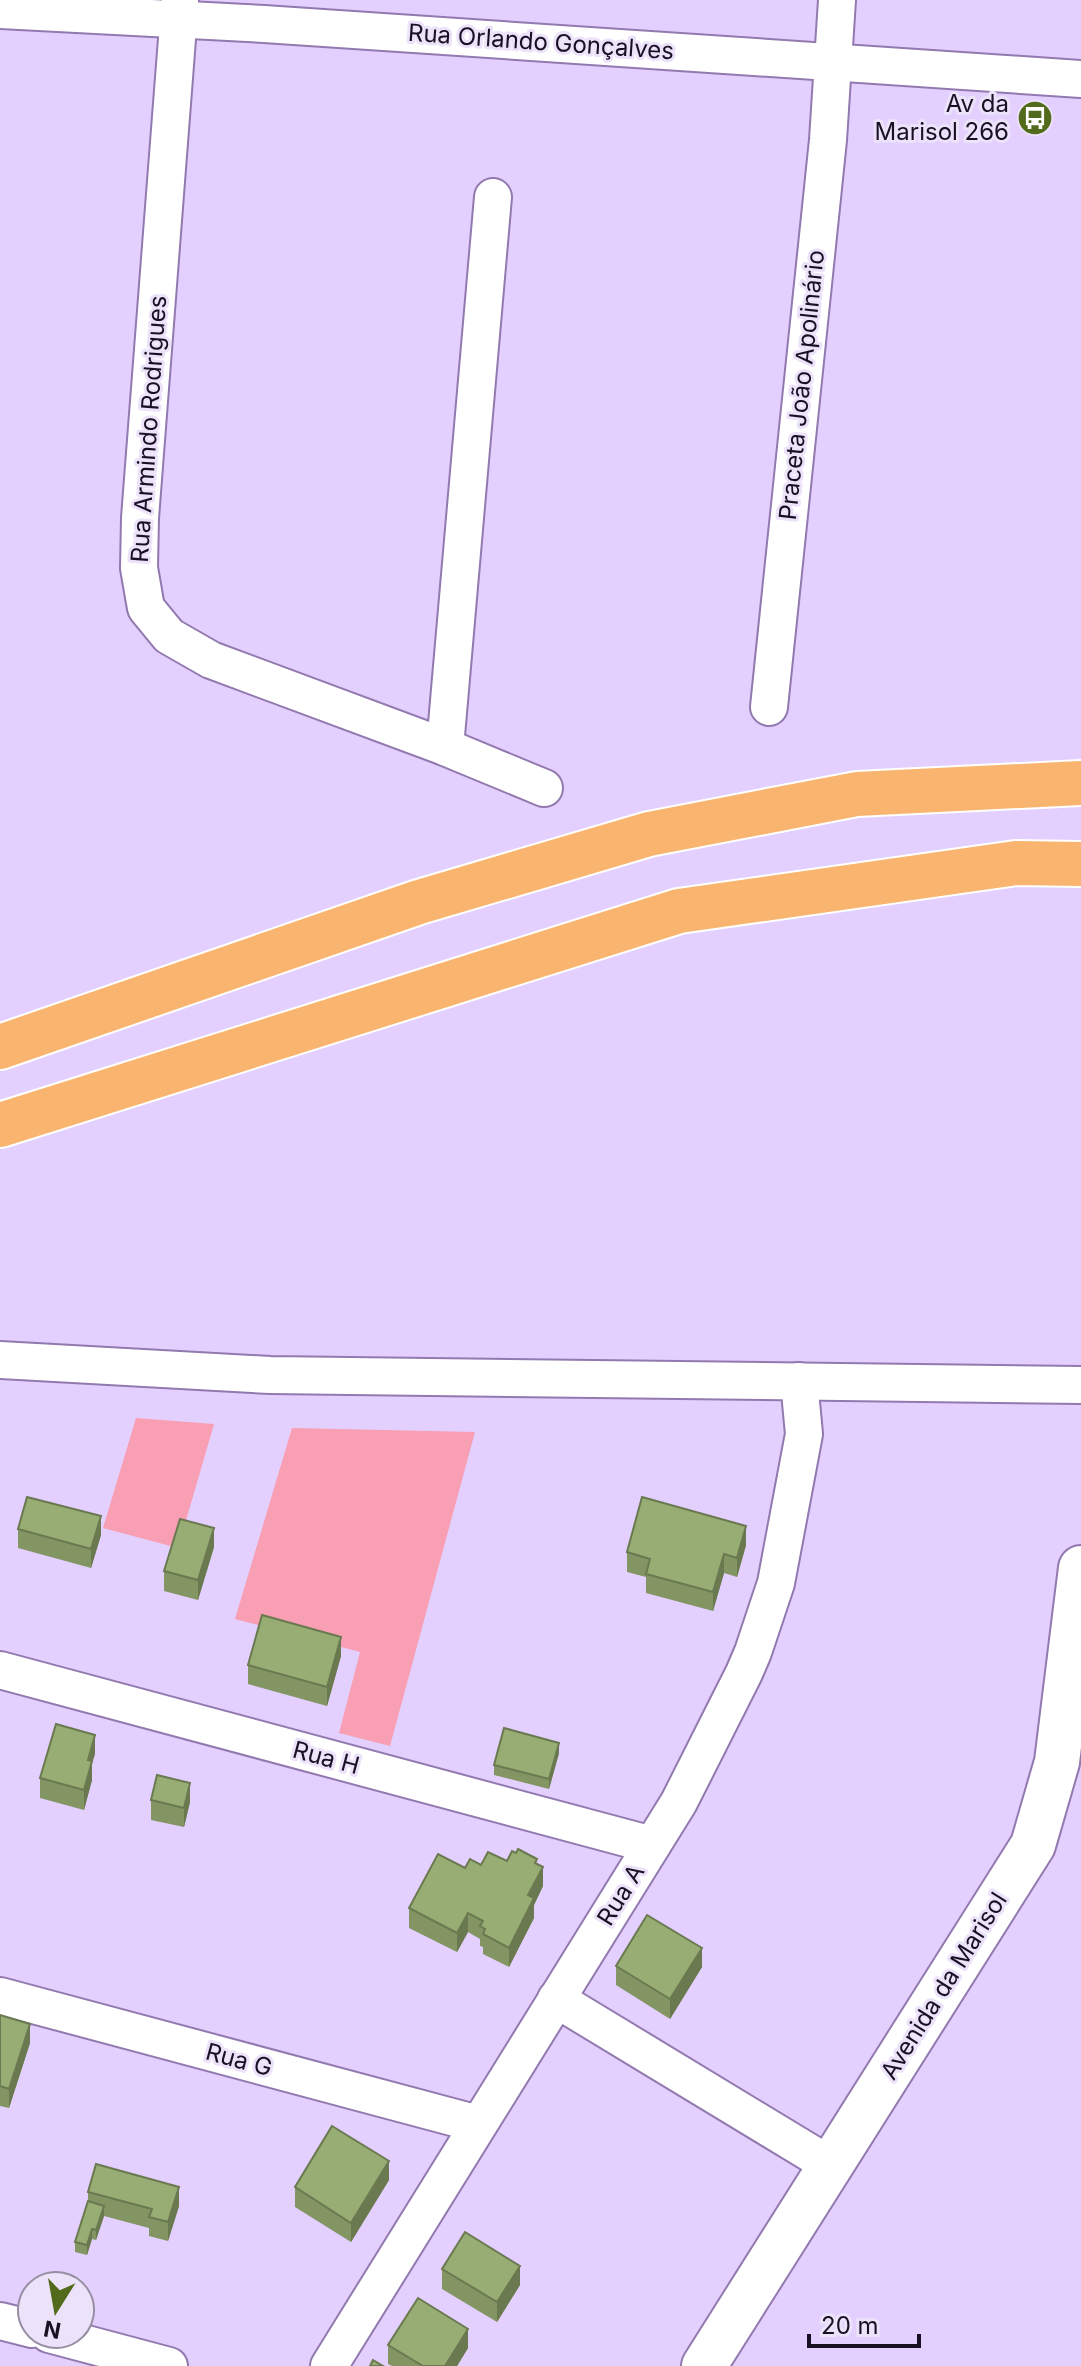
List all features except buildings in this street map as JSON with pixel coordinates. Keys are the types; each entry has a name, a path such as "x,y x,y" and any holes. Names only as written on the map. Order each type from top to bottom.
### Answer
{"highway":[{"path":"0,1047 419,902 649,834 857,794 1081,783"},
{"path":"0,1125 679,911 1016,863 1081,864"}],"street":[{"name":"Praceta João Apolinário","path":"769,707 828,140 837,0"},
{"name":"Rua Orlando Gonçalves","path":"0,10 179,10 311,27 1081,79"},
{"name":"Rua Armindo Rodrigues","path":"179,10 140,518 139,568 146,608 169,636 211,660 445,747 544,788"},
{"path":"445,747 493,197"},
{"path":"0,1360 270,1375 1081,1385"},
{"name":"Rua A","path":"329,2366 679,1802 744,1673 776,1583 804,1434 799,1381"},
{"name":"Avenida da Marisol","path":"704,2366 1033,1845 1057,1762 1081,1568"},
{"name":"Rua H","path":"0,1670 652,1845"},
{"name":"Rua G","path":"0,1996 478,2124"},
{"path":"556,1999 830,2165"},
{"path":"96,2347 169,2366"}],"shaded area":[{"path":"136,1418 214,1424 178,1548 103,1528"},
{"path":"292,1428 475,1432 390,1746 339,1733 360,1652 235,1619"}],"place":[{"name":"Av da Marisol 266","path":"1035,118"}]}
